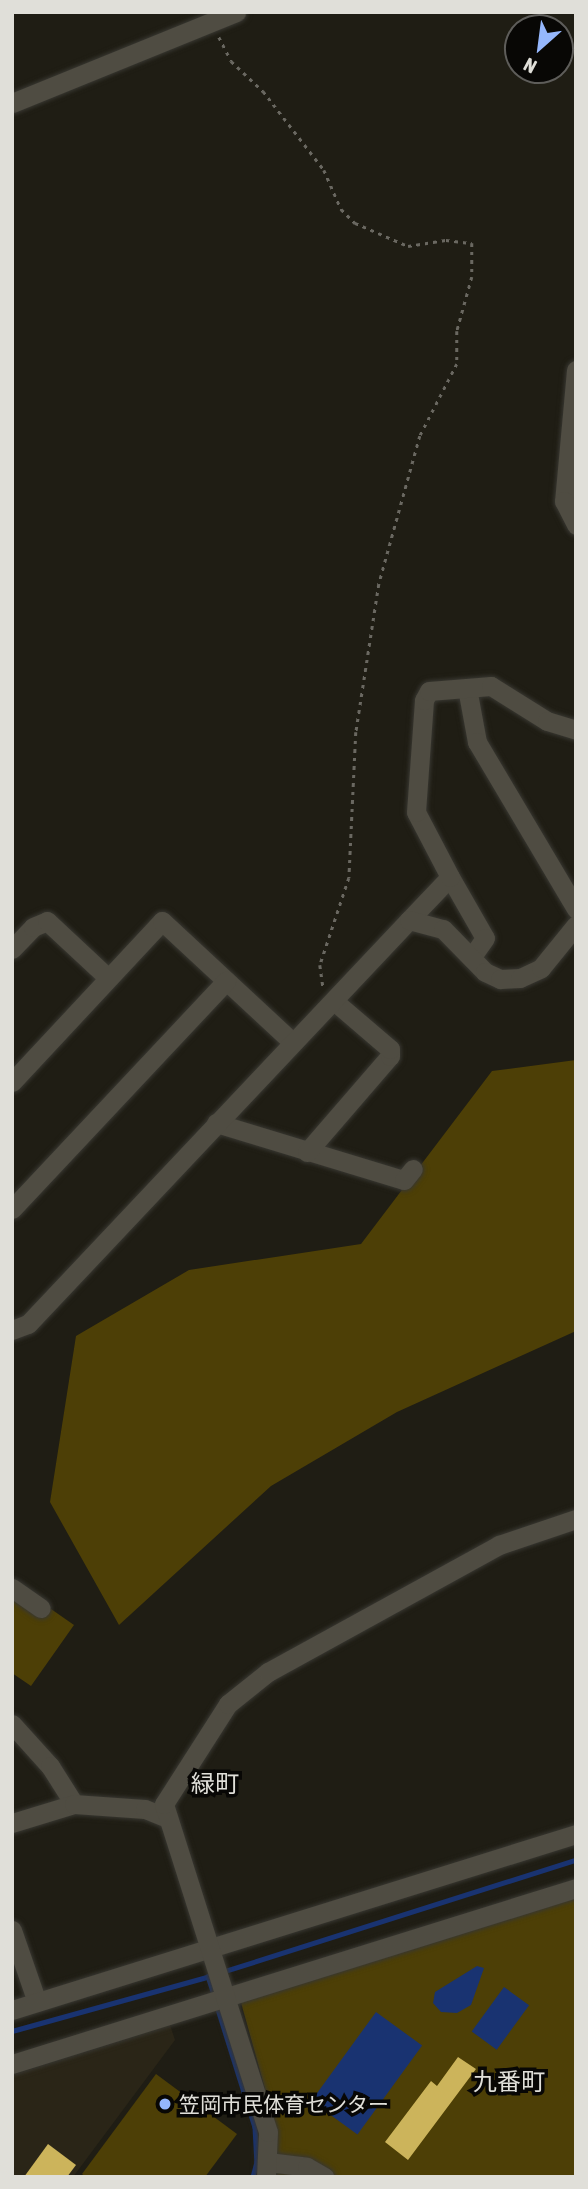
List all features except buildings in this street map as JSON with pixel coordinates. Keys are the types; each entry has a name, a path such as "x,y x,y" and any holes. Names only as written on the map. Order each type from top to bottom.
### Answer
{"street":[{"path":"12,103 228,16"},
{"path":"576,370 564,501 576,526"},
{"path":"471,958 485,938 416,812 424,700 437,687 491,686 507,692 547,721 576,730"},
{"path":"467,688 477,742 576,909"},
{"path":"12,1330 28,1324 292,1041 334,1001 450,877"},
{"path":"409,920 443,929 471,958 500,979 520,978 541,968 576,925"},
{"path":"12,949 33,927 47,921 107,977"},
{"path":"12,1082 162,921 292,1041"},
{"path":"12,1209 226,981"},
{"path":"307,1152 390,1056 390,1049 334,1001"},
{"path":"216,1124 404,1180 413,1169"},
{"path":"324,2177 301,2171 267,2169 268,2132 220,1997 211,1954 165,1817 164,1804 228,1704 268,1672 499,1545 576,1519"},
{"path":"12,1588 41,1608"},
{"path":"13,1726 50,1766 75,1804"},
{"path":"12,1823 75,1804 145,1809 165,1817"},
{"path":"12,2010 211,1954 576,1833"},
{"path":"12,2064 576,1888"},
{"path":"12,1930 37,2002"}],"path":[{"path":"228,16 219,44 231,61 263,91 324,170 341,209 355,223 408,246 446,240 472,243 472,277 457,331 457,363 419,436 379,584 356,732 349,878 320,965 324,992 334,1001"}],"shaded area":[{"path":"576,1060 576,1331 397,1412 271,1486 119,1625 50,1502 76,1336 189,1270 361,1244 492,1071"},
{"path":"12,1595 45,1617 51,1609 74,1625 31,1686 12,1673"},
{"path":"576,1896 576,2177 277,2177 274,2121 240,1999"},
{"path":"170,2025 175,2040 73,2177 12,2177 12,2075"},
{"name":"笠岡市民体育センター","path":"156,2074 237,2134 205,2177 86,2177 82,2174"}],"water":[{"path":"477,1966 484,1968 471,2005 457,2013 441,2012 433,2003 435,1992"},
{"path":"504,1987 529,2005 497,2050 472,2031"},
{"path":"376,2012 422,2046 357,2134 311,2101"}],"waterway":[{"path":"222,1972 576,1860"},
{"path":"12,2031 214,1975"},
{"path":"208,1976 214,1994"},
{"path":"217,2006 255,2127 257,2162 253,2177"}],"place":[{"name":"笠岡市民体育センター","path":"165,2104"}],"district":[{"name":"緑町","path":"215,1784"},
{"name":"九番町","path":"509,2082"}]}
